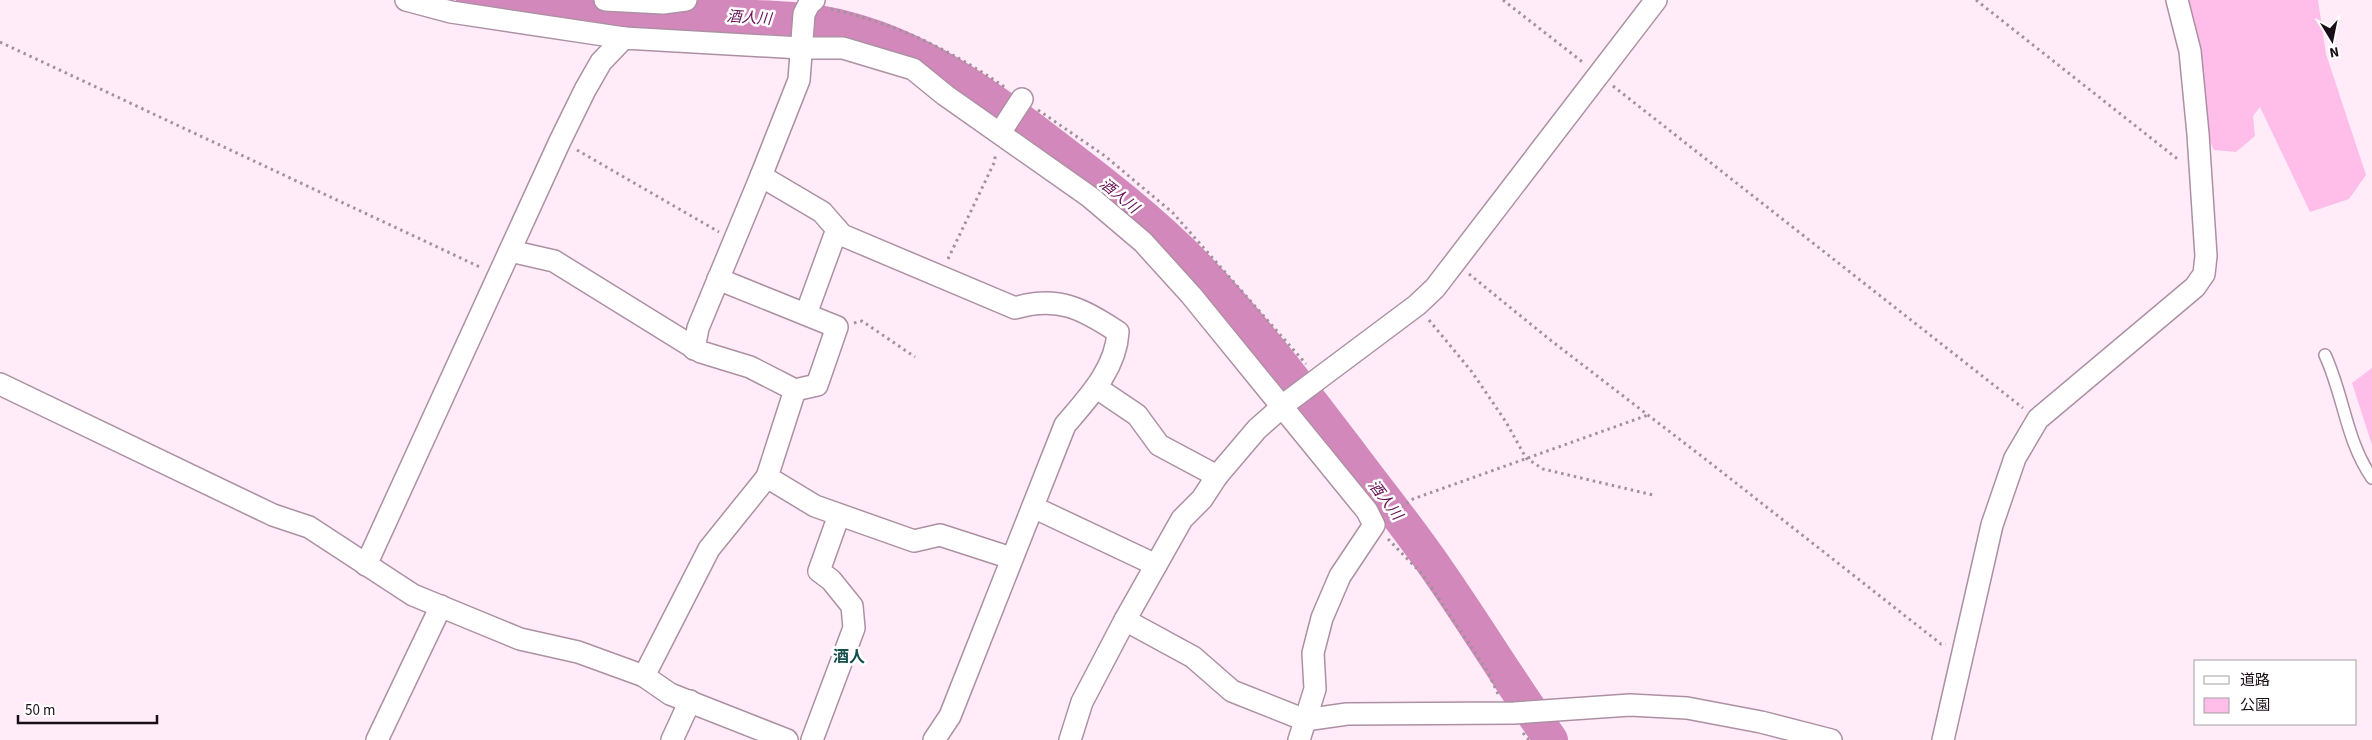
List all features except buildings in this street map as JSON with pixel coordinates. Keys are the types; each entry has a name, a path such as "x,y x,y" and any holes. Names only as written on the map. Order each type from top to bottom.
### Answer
{"street":[{"path":"406,0 451,12 624,38 801,48 844,48 913,69 1090,197 1143,242 1191,295 1367,512 1374,524 1340,576 1322,618 1313,654 1315,689 1302,730"},
{"path":"605,0 663,3 686,0"},
{"path":"1070,740 1082,702 1124,620 1182,519 1202,499 1217,476 1256,429 1282,407 1417,305 1435,288 1656,0"},
{"path":"1943,740 1992,525 2015,458 2038,419 2195,287 2204,274 2206,256 2190,51 2177,0"},
{"path":"694,349 698,328 799,80 805,1"},
{"path":"366,565 560,141 601,62 624,38"},
{"path":"1000,133 1022,99"},
{"path":"761,176 822,212 842,235 1015,308 1035,302 1058,304 1090,314 1118,332 1117,347 1097,388 1065,425 950,716 934,740"},
{"path":"806,314 837,229"},
{"path":"510,252 554,261 694,349 750,367 795,390 818,385 837,327 718,279"},
{"path":"0,384 273,515 309,527 413,595 520,639 578,652 644,676 670,694 787,740"},
{"path":"1097,388 1137,415 1159,445 1217,476"},
{"path":"644,676 709,549 768,477 795,390"},
{"path":"768,477 815,506 914,541 940,535 1012,558"},
{"path":"1033,507 1156,565"},
{"path":"812,740 854,628 852,606 831,580 819,571 839,515"},
{"path":"377,740 441,606"},
{"path":"1124,620 1193,656 1232,691 1302,730 1347,714 1507,713 1630,705 1688,708 1761,722 1831,740"},
{"path":"672,740 690,701"}],"lane":[{"path":"2325,355 2332,369 2348,432 2372,478"}],"path":[{"path":"1503,0 2038,419"},
{"path":"1976,0 2181,162 2200,170"},
{"path":"805,1 865,16 913,34 954,55 1105,156 1173,213 1319,379"},
{"path":"0,42 499,276"},
{"path":"940,277 994,163 1000,133"},
{"path":"560,141 734,241"},
{"path":"1455,263 1549,339 1941,644 1964,647"},
{"path":"1417,305 1472,372 1506,422 1526,458 1543,469 1653,495"},
{"path":"837,327 862,321 915,356"},
{"path":"1529,740 1507,713 1488,672 1423,575 1374,524 1413,499 1648,415"}],"green space":[{"path":"2182,0 2318,0 2326,54 2366,175 2349,199 2310,212 2260,107 2253,116 2255,136 2236,152 2214,150 2205,131"},
{"path":"2372,368 2372,445 2352,383"}],"waterway":[{"name":"酒人川","path":"473,0 503,6 564,13 767,17 834,25 877,37 902,48 927,60 976,89 1022,121 1144,217 1199,269 1239,313 1296,382 1417,541 1551,740"}],"district":[{"name":"酒人","path":"849,657"}]}
